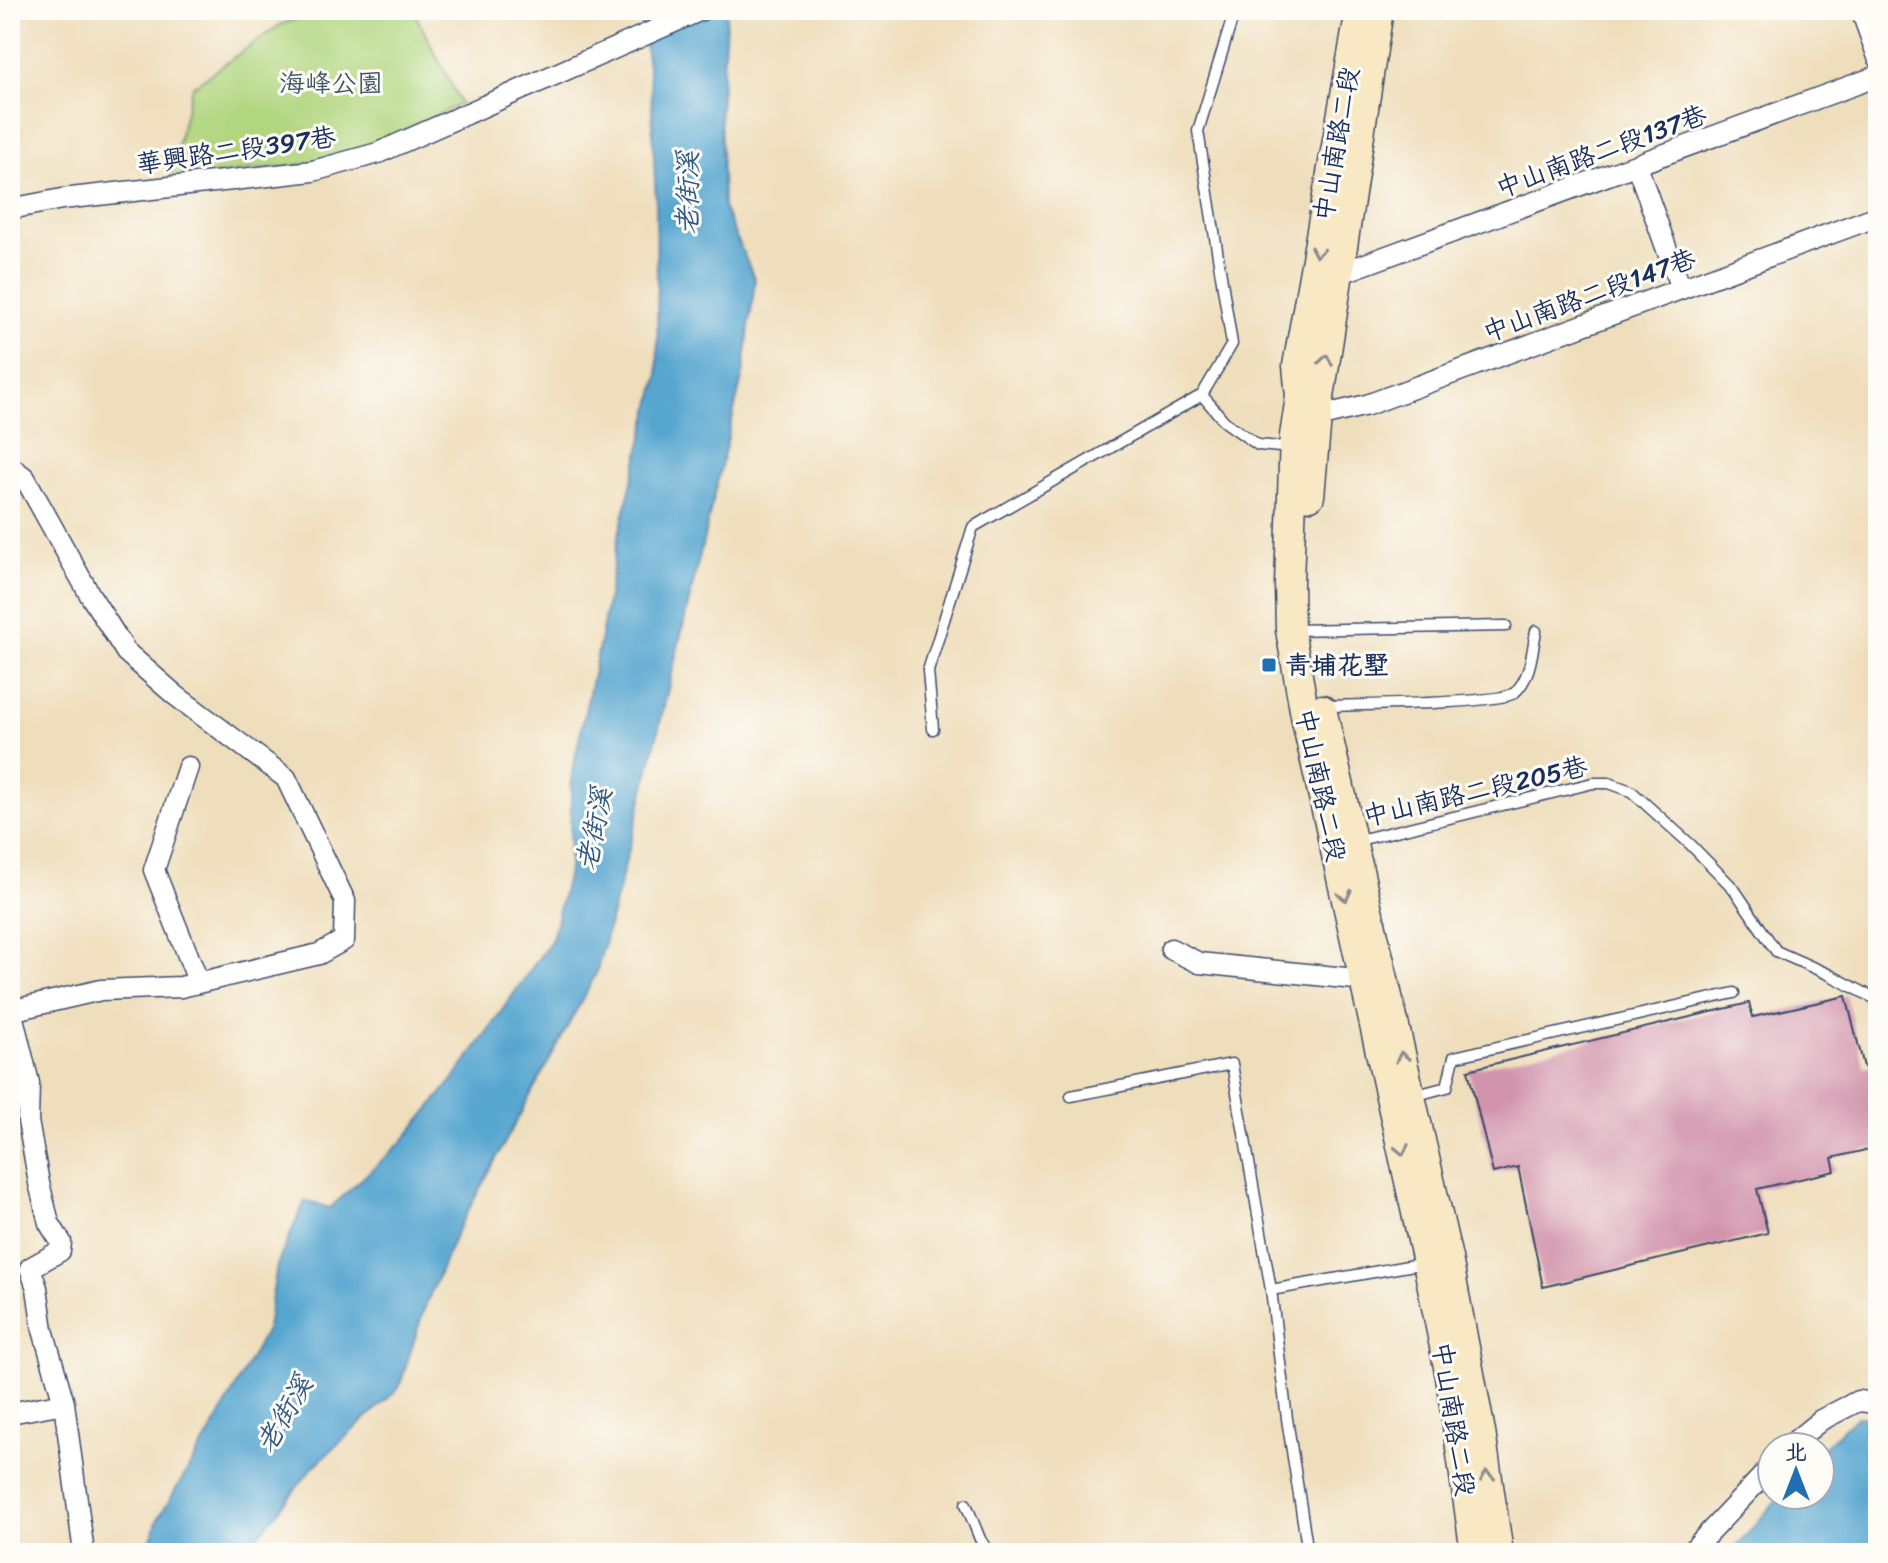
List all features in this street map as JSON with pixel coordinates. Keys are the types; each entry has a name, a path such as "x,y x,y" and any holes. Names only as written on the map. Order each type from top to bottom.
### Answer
{"main road":[{"name":"中山南路二段","path":"1360,10 1297,366 1300,397 1293,448 1289,584 1322,706 1365,980 1448,1258 1481,1432 1486,1547"},
{"name":"中山南路二段","path":"1379,10 1317,417 1309,501 1307,584 1300,629 1306,721 1344,844 1401,1099 1427,1262 1486,1547"}],"street":[{"name":"華興路二段397巷","path":"10,209 62,199 313,171 378,153 701,10"},
{"path":"1861,10 1878,57"},
{"name":"中山南路二段137巷","path":"1341,273 1878,76"},
{"path":"1637,166 1681,289"},
{"name":"中山南路二段147巷","path":"1317,417 1367,405 1878,216"},
{"path":"10,466 25,478 90,595 126,652 175,695 286,778 345,901 344,940 319,954 181,987 101,990 11,1011 29,1083 28,1121 39,1183 49,1223 61,1242 60,1251 30,1268 37,1288 43,1330 64,1403 84,1553"},
{"path":"188,767 154,870 199,983"},
{"path":"1171,949 1199,963 1365,980"},
{"path":"1808,1431 1821,1420 1858,1401 1878,1403"},
{"path":"10,1413 64,1403"},
{"path":"1690,1553 1756,1483"}],"lane":[{"path":"933,729 928,671 973,527 1202,395 1232,344 1198,131 1235,10"},
{"path":"1202,395 1225,422 1258,445 1293,448"},
{"path":"1300,629 1506,626"},
{"path":"1322,706 1481,700 1511,696 1525,682 1536,631"},
{"name":"中山南路二段205巷","path":"1344,844 1593,783 1609,783 1631,791 1690,844 1734,889 1776,951 1874,998 1878,997"},
{"path":"1401,1099 1447,1087 1454,1057 1734,993"},
{"path":"1071,1096 1232,1064 1271,1290 1308,1553"},
{"path":"1271,1290 1427,1262"},
{"path":"966,1504 989,1553"},
{"path":"1439,1553 1486,1547"}],"green space":[{"name":"海峰公園","path":"315,10 413,10 461,104 379,143 309,164 169,179 192,87 280,25"}],"water":[{"name":"老街溪","path":"640,10 727,10 720,110 723,207 755,280 744,369 641,803 596,974 457,1231 424,1309 399,1388 313,1467 245,1553 146,1553 158,1519 218,1420 267,1328 277,1265 305,1201 330,1208 403,1141 454,1079 552,939 569,868 572,773 618,538 658,377 651,87"},
{"path":"1857,1416 1878,1418 1878,1553 1731,1553 1767,1511 1836,1511 1836,1436"}],"building":[{"path":"1846,996 1864,1067 1878,1064 1878,1147 1832,1158 1835,1171 1757,1189 1768,1233 1543,1287 1518,1167 1493,1173 1468,1070 1749,1003 1753,1017"}],"place":[{"name":"青埔花墅","path":"1269,665"}]}
